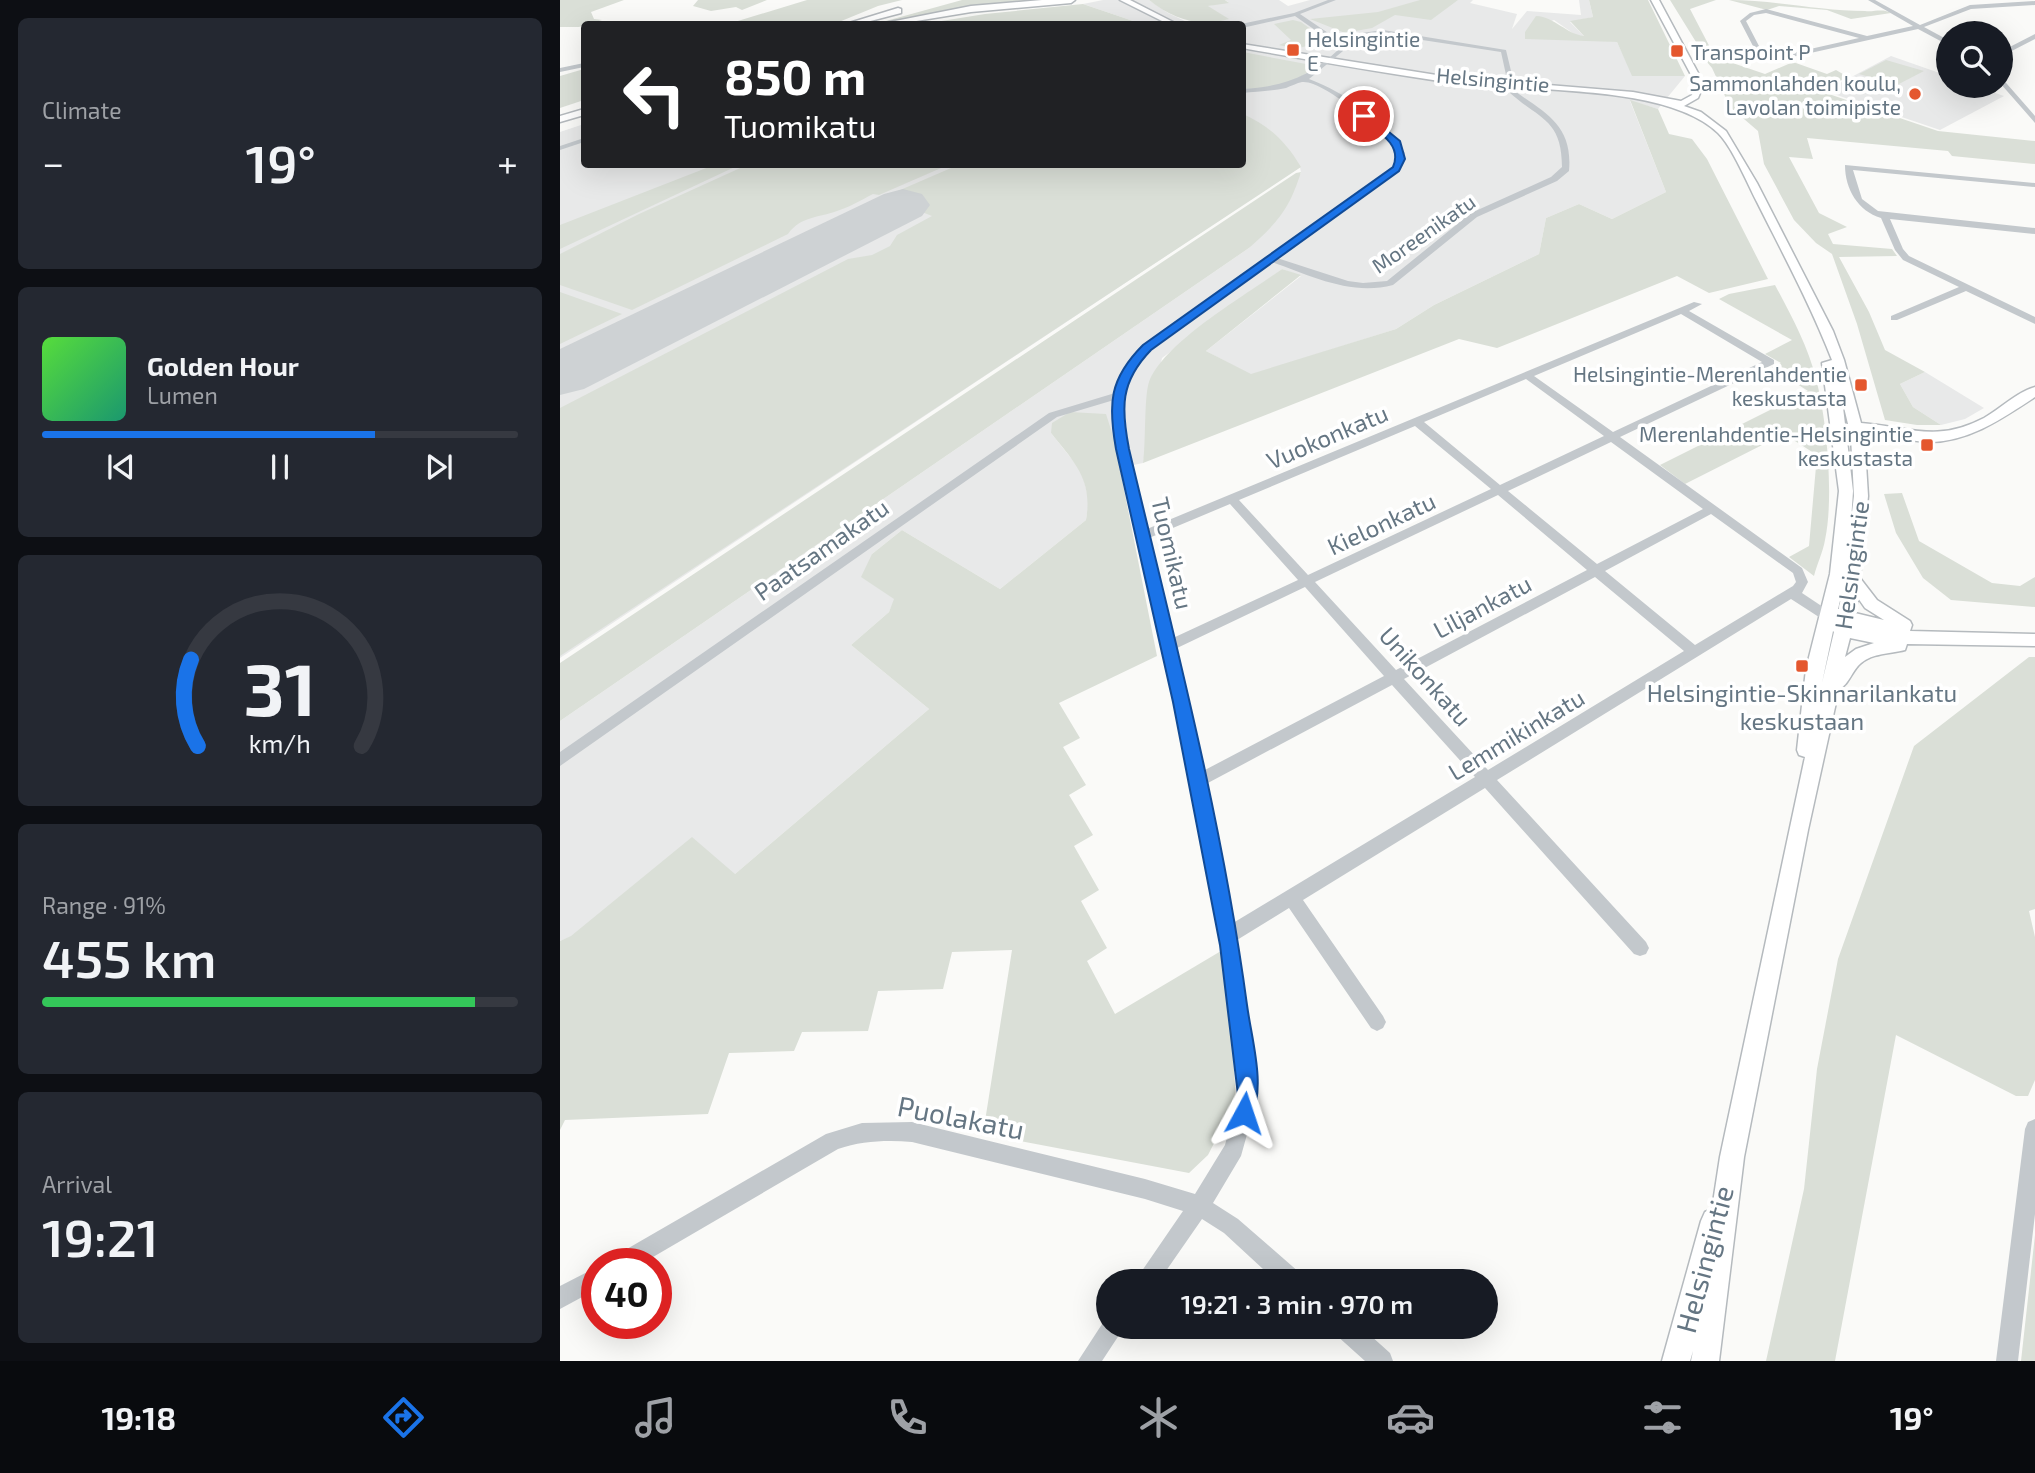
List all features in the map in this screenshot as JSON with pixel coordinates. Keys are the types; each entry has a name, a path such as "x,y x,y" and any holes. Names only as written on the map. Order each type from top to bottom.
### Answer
{"highway":[{"path":"902,21 971,9 1070,0"},
{"path":"878,21 939,4"},
{"path":"862,21 914,6"},
{"path":"560,114 581,107"},
{"path":"560,119 581,113"}],"main road":[{"path":"1124,0 1167,21"},
{"path":"1655,0 1700,84 1697,95 1677,103"},
{"name":"Helsingintie","path":"1246,46 1427,78 1621,93 1677,103 1706,119 1728,141 1813,304 1838,360 1857,431 1861,496 1852,579 1732,1157 1705,1361"},
{"name":"Helsingintie","path":"1798,830 1815,669 1838,574 1846,491 1827,360 1813,304"},
{"path":"1839,430 1857,431 1894,440 1948,437 1972,431 2035,391"},
{"path":"1852,579 1861,594 1891,619 1933,638"},
{"path":"1827,616 1845,622 1869,637 2035,640"},
{"path":"1824,715 1851,659 1869,652 1933,638"},
{"name":"Helsingintie","path":"1676,1361 1732,1157"}],"street":[{"path":"1246,25 1296,14 1333,0"},
{"path":"1871,0 1936,36"},
{"path":"1866,38 1766,12 1752,14 1743,21 1756,47 1782,55 1866,38 1919,26 1931,24 1970,7 2035,4"},
{"path":"1246,91 1288,87 1306,80 1341,50 1340,45 1333,39 1296,14"},
{"path":"1333,39 1373,32 1496,48 1507,55 1511,84"},
{"path":"2013,48 2035,36"},
{"path":"560,70 581,66"},
{"path":"1117,396 1140,354 1396,169 1401,159 1399,148 1392,136 1322,87 1306,80"},
{"name":"Moreenikatu","path":"1271,259 1360,287 1381,287 1390,283 1475,215 1554,179 1565,171 1567,163 1556,124 1544,112 1515,95 1511,84"},
{"path":"2013,94 2035,121"},
{"path":"560,148 581,141"},
{"path":"2035,185 1848,167 1860,205 1871,212 1885,216 2035,231"},
{"path":"1885,216 1899,250 1906,258 2035,321"},
{"path":"1894,318 1965,288"},
{"name":"Vuokonkatu","path":"1144,535 1697,304"},
{"name":"Kielonkatu","path":"1169,646 1770,362 1681,310"},
{"path":"1526,375 1798,571 1802,582 1792,593 1827,616"},
{"name":"Tuomikatu","path":"1117,396 1117,418 1123,449 1169,646 1228,936 1248,1095 1234,1149 1199,1206 1154,1269"},
{"name":"Paatsamakatu","path":"560,760 1053,415 1117,396"},
{"path":"1416,421 1694,652"},
{"name":"Unikonkatu","path":"1231,499 1640,948"},
{"name":"Liljankatu","path":"1198,781 1712,509"},
{"name":"Lemmikinkatu","path":"1228,936 1792,593"},
{"path":"1291,897 1377,1022"},
{"path":"2007,1361 2035,1129"},
{"name":"Puolakatu","path":"648,1248 832,1141 860,1132 912,1132 1145,1189 1199,1206 1231,1226 1279,1269"},
{"path":"560,1298 581,1286"},
{"path":"1089,1361 1105,1339"},
{"path":"1357,1339 1382,1361"}],"shaded area":[{"path":"560,0 624,0 591,12 594,19 602,20 581,21 579,27 560,27"},
{"path":"698,0 767,0 742,10 736,7 711,11 693,6"},
{"path":"807,0 902,0 878,6 841,21 738,21"},
{"path":"962,0 1060,0 962,9 886,21"},
{"path":"1103,0 1149,0 1185,21 1133,21 1083,4"},
{"path":"1149,0 1225,0 1229,3 1208,6 1229,19 1222,21 1192,21 1167,12"},
{"path":"1225,0 1279,0 1288,6 1310,0 1473,0 1470,3 1517,14 1512,29 1527,11 1581,15 1579,0 1589,0 1593,17 1570,22 1585,37 1577,36 1554,20 1525,32 1617,42 1633,76 1685,76 1658,109 1630,101 1666,192 1612,219 1579,204 1546,218 1539,254 1434,305 1396,329 1251,375 1206,351 1301,276 1282,269 1162,358 1143,463 1119,468 1110,431 1051,433 1082,472 1089,501 1086,520 1000,589 902,530 872,554 895,599 889,612 851,645 929,709 735,874 560,941 560,721 1249,248 1301,173 1300,167 560,658 560,132 581,125 581,168 1246,168 1246,21 1201,21 1228,19 1207,6 1228,2"},
{"path":"1420,0 1458,0 1431,20 1395,15 1372,28 1345,33 1310,19 1378,12"},
{"path":"1589,0 1648,0 1685,76 1632,76 1617,42 1525,39 1525,32 1536,16 1549,19 1584,36 1570,21 1593,17"},
{"path":"1670,0 1716,0 1690,9 1715,57 1765,74 1793,62 1827,74 1836,70 1848,77 1820,91 1938,131 2035,141 2035,164 1952,156 1948,151 1807,138 1813,159 1789,157 1819,213 1847,227 1828,234 1833,244 1892,249 1897,256 1839,257 1869,312 1885,350 1925,372 1900,384 1913,407 1941,425 1917,425 1885,420 1857,324 1832,254 1816,243 1794,220 1764,164 1758,131 1730,107 1712,68 1702,56"},
{"path":"1729,0 1848,11 1881,10 1891,13 1851,19 1827,10 1779,6 1767,10"},
{"path":"1083,4 1133,21 942,21"},
{"path":"1293,20 1301,22 1327,41 1295,49 1279,45 1291,40 1274,24"},
{"path":"1246,53 1306,64 1312,69 1296,79 1262,88 1246,89"},
{"name":"Sammonlahden koulu, Lavolan toimipiste","path":"1891,56 1936,72 1936,98 2000,98 1940,130 1825,91"},
{"path":"1886,60 1924,71 1897,85 1859,74"},
{"path":"581,70 581,101 560,108 560,76"},
{"path":"1630,100 1658,109 1669,134 1692,139 1707,159 1768,279 1709,293 1677,276 1497,348 1459,339 1143,463 1147,389 1158,367 1171,351 1208,320 1282,269 1301,275 1206,351 1251,374 1396,329 1434,305 1539,254 1546,218 1579,204 1612,219 1666,192"},
{"path":"1246,116 1276,136 1301,167 560,656 560,408 848,259 872,255 890,246 897,235 932,216 884,197 951,168 1246,168"},
{"path":"706,168 733,168 560,249 560,225"},
{"path":"740,168 941,168 879,195 873,194 842,209 804,221 788,234 632,310 560,285 560,254"},
{"path":"1301,172 1281,215 1249,248 560,721 560,663"},
{"path":"1775,285 1808,355 1823,415 1828,459 1828,523 1814,576 1789,557 1809,546 1817,455 1784,434 1685,484 1660,465 1808,391 1772,368 1781,363 1765,354 1792,340 1719,299 1729,294"},
{"path":"560,292 622,314 560,344"},
{"path":"1925,372 1984,408 1965,419 1941,425 1913,407 1900,384"},
{"path":"1070,412 1106,414 1114,439 1157,656 1059,703 1080,738 1063,747 1086,785 1069,795 1093,835 1074,846 1099,890 1081,901 1107,948 1087,961 1115,1014 1226,948 1236,1100 1208,1155 1189,1173 983,1134 1012,950 952,952 943,989 878,991 868,1031 802,1032 794,1051 729,1053 708,1114 565,1120 560,1130 560,941 571,936 692,837 735,874 929,709 851,645 889,612 894,599 861,577 872,554 902,530 1000,589 1086,520 1087,494 1080,473 1051,433 1052,423"},
{"path":"1902,493 1919,541 1992,583 2020,586 2035,577 2035,607 1951,600 1923,578 1896,533 1884,494"},
{"path":"2029,657 2035,657 2035,909 2029,911 2035,937 2035,1080 2028,1096 2016,1096 1896,1035 1835,1361 1766,1361 1804,1189 1817,1069 1838,959 1914,746"},
{"path":"2035,1235 2035,1361 2021,1361"}],"runway":[{"path":"560,375 903,205"}],"place":[{"name":"Helsingintie E","path":"1293,50"},
{"name":"Transpoint P","path":"1677,51"},
{"name":"Sammonlahden koulu, Lavolan toimipiste","path":"1915,94"},
{"name":"Helsingintie-Merenlahdentie keskustasta","path":"1861,385"},
{"name":"Merenlahdentie-Helsingintie keskustasta","path":"1927,445"},
{"name":"Helsingintie-Skinnarilankatu keskustaan","path":"1802,666"}],"route":[{"path":"1244,1113 1248,1095 1229,945 1198,781 1123,449 1117,418 1117,396 1134,361 1147,347 1396,169 1401,159 1396,142 1392,136 1364,116"}]}
